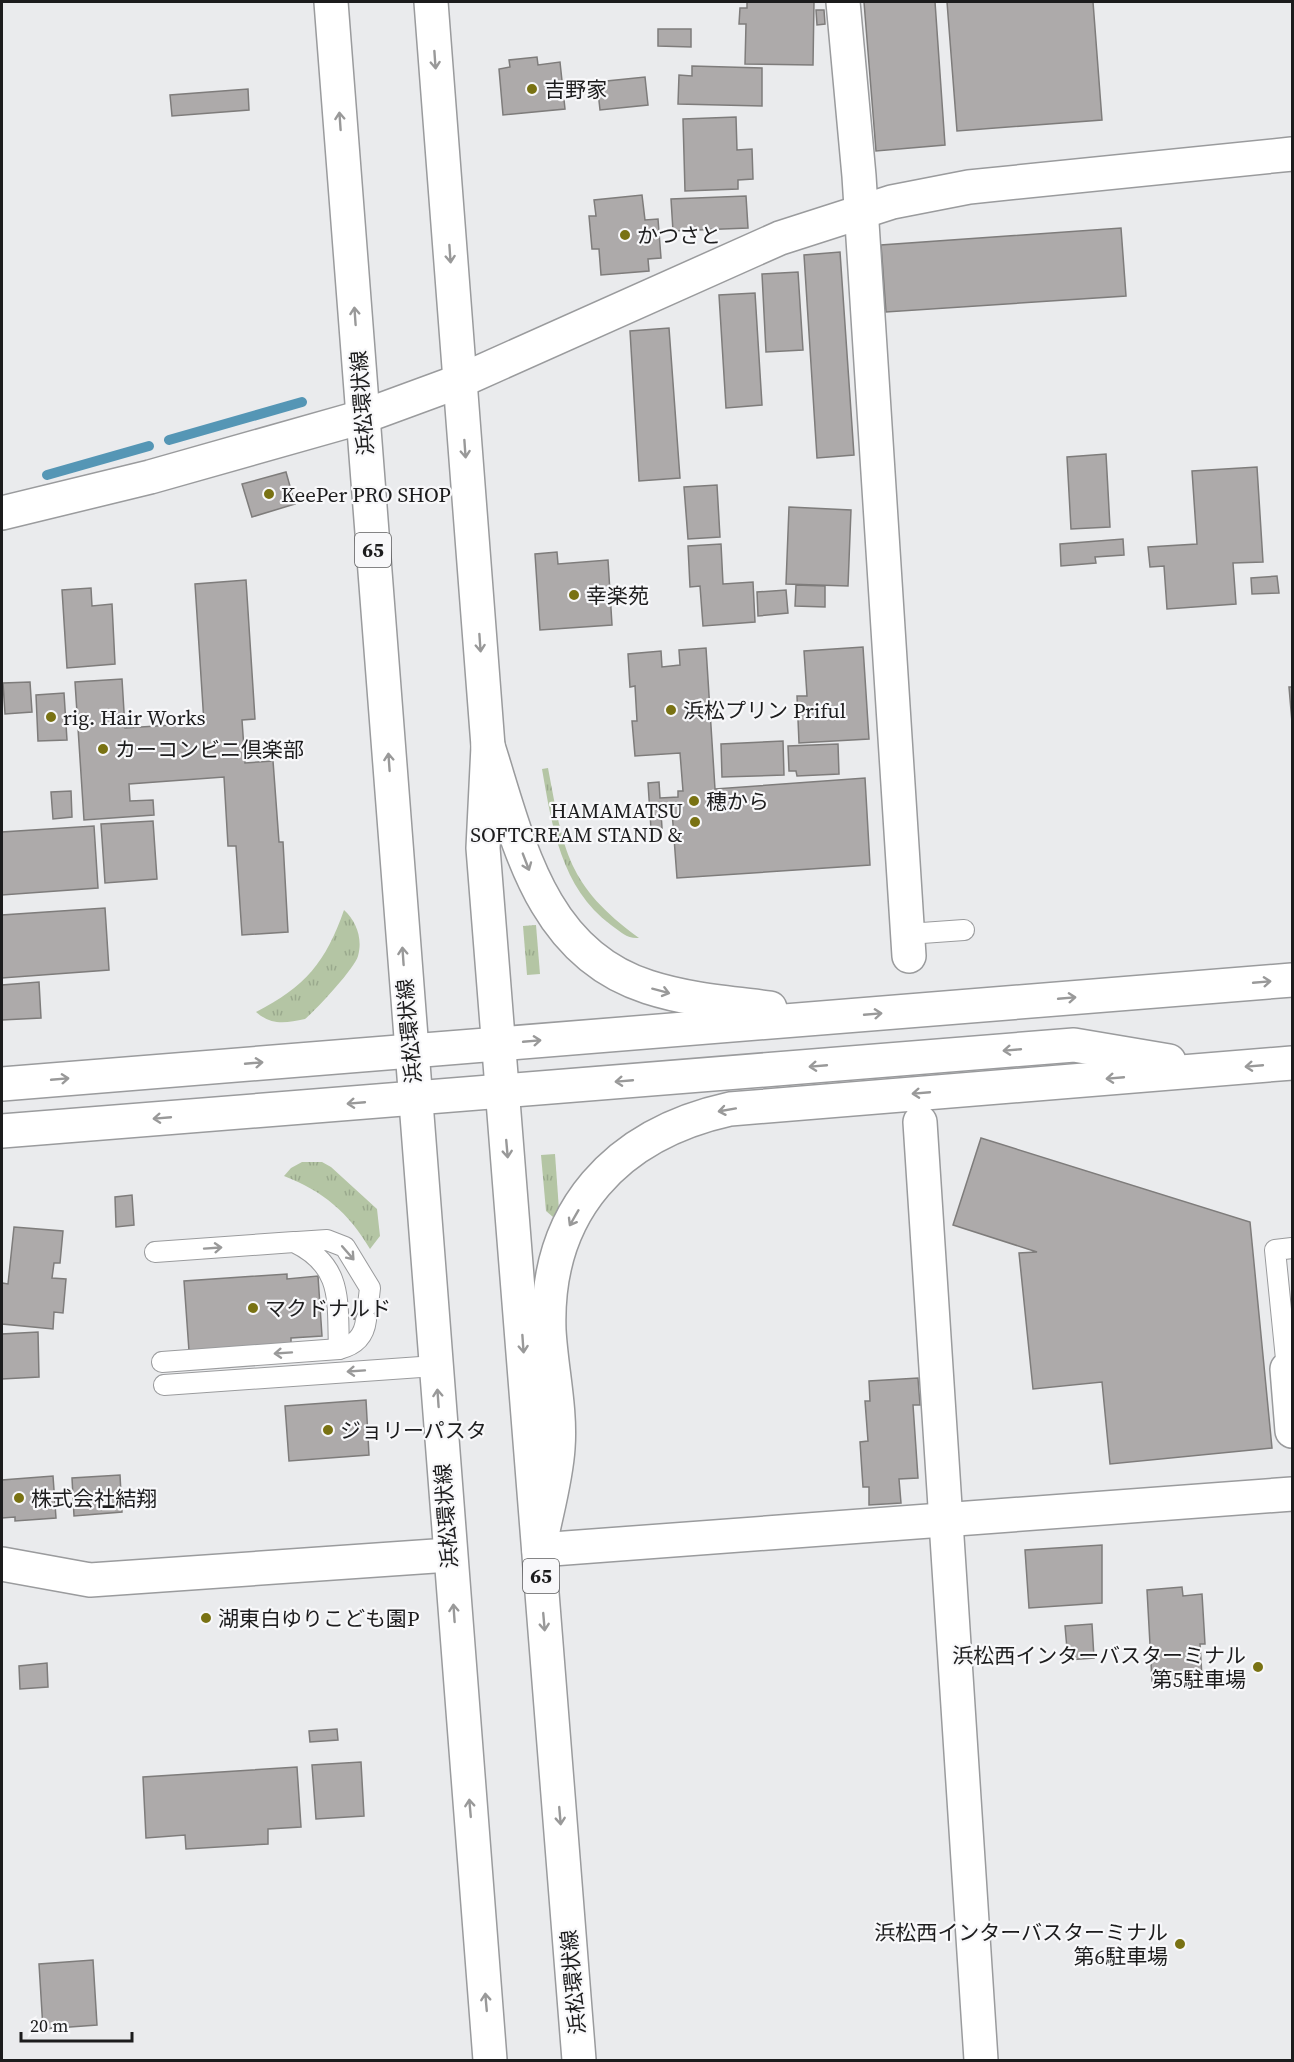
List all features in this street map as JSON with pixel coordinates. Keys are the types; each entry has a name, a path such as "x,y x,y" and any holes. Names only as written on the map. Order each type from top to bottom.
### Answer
{"main road":[{"name":"浜松環状線","path":"331,2 449,1555 490,2061"},
{"name":"浜松環状線","path":"431,2 488,746 483,848 579,2061"},
{"path":"843,2 861,210 908,945"},
{"path":"2,513 140,480 362,417 460,381 780,238 861,210 969,187 1293,154"},
{"path":"488,746 537,890 557,921 582,948 612,970 646,987 682,996 835,1017"},
{"path":"2,1084 1293,980"},
{"path":"2,1131 1074,1045 1216,1070"},
{"path":"1293,1063 730,1109 696,1116 663,1130 633,1148 607,1171 585,1198 568,1228 556,1261 549,1295 549,1330 558,1447 539,1550 1293,1494"},
{"path":"920,1122 981,2061"},
{"path":"1287,1369 1293,1431"},
{"path":"2,1564 90,1580 449,1555"}],"lane":[{"path":"908,945 964,930"},
{"path":"155,1252 327,1240 345,1247 370,1288 367,1313 360,1339 351,1346 339,1349 162,1362"},
{"path":"294,1242 313,1251 327,1265 336,1283 339,1349"},
{"path":"1287,1369 1275,1250 1293,1248"},
{"path":"164,1385 435,1366"}],"green space":[{"path":"548,768 559,823 572,865 597,901 639,938 624,935 594,910 570,874 555,834 550,812 542,769"},
{"path":"344,910 352,919 360,943 355,962 334,989 305,1019 274,1021 256,1012 288,993 312,971 330,944"},
{"path":"536,925 540,974 527,975 523,926"},
{"path":"555,1154 559,1210 553,1217 546,1211 541,1155"},
{"path":"302,1162 322,1162 331,1167 377,1209 380,1236 370,1249 344,1214 334,1205 311,1189 284,1176 291,1168"}],"building":[{"path":"747,2 814,2 813,65 745,64 746,24 739,24 740,8 747,8"},
{"path":"864,2 935,2 945,145 876,151"},
{"path":"947,2 1093,2 1102,120 957,131"},
{"path":"816,10 824,10 825,24 817,25"},
{"path":"658,29 691,29 691,47 658,46"},
{"name":"吉野家","path":"537,57 538,65 560,62 565,109 503,115 499,69 510,67 509,60"},
{"path":"692,66 762,68 762,106 678,104 679,75 692,76"},
{"path":"645,77 648,105 600,110 597,82"},
{"path":"248,89 249,110 172,116 170,95"},
{"path":"736,117 737,150 752,149 753,179 738,180 738,189 685,191 683,119"},
{"name":"かつさと","path":"642,195 645,220 658,219 661,258 648,259 649,271 601,275 599,249 592,249 589,216 596,216 594,200"},
{"path":"746,196 748,228 673,231 671,199"},
{"path":"1121,228 1126,296 886,312 881,245"},
{"path":"840,252 854,455 817,458 804,255"},
{"path":"798,272 803,350 766,352 762,274"},
{"path":"755,293 762,405 726,408 719,295"},
{"path":"669,328 680,478 639,481 630,331"},
{"path":"1106,454 1110,527 1071,529 1067,457"},
{"path":"1257,467 1263,562 1233,563 1236,604 1167,609 1164,566 1150,567 1148,547 1197,544 1192,471"},
{"name":"KeePer PRO SHOP","path":"286,472 295,504 252,517 242,484"},
{"path":"717,485 720,537 688,539 684,487"},
{"path":"789,507 851,510 848,586 786,584"},
{"path":"1123,539 1124,555 1095,557 1096,563 1061,566 1060,544"},
{"path":"721,544 723,584 753,582 755,622 703,626 700,586 690,587 688,546"},
{"name":"幸楽苑","path":"557,552 558,564 608,560 612,625 540,630 535,554"},
{"path":"1277,576 1279,593 1252,594 1251,578"},
{"path":"246,580 255,719 242,720 245,763 273,761 279,842 283,842 288,932 242,935 236,846 228,846 224,777 129,784 130,801 153,800 154,815 84,820 75,682 122,679 125,728 204,723 195,584"},
{"path":"796,585 825,586 825,607 795,606"},
{"path":"91,588 92,606 112,604 115,664 67,668 62,590"},
{"path":"786,590 788,613 758,616 757,592"},
{"path":"863,647 869,739 799,743 797,696 807,696 804,651"},
{"path":"706,648 715,789 865,778 870,865 677,878 672,811 661,812 662,828 651,829 648,783 659,782 660,798 678,797 678,791 683,791 680,753 635,756 632,721 637,721 635,686 630,687 628,654 661,651 662,667 680,665 679,650"},
{"path":"30,682 32,712 5,714 3,683"},
{"path":"1289,687 1292,687 1292,722"},
{"path":"64,693 67,740 38,741 36,695"},
{"path":"783,741 784,775 722,777 721,744"},
{"path":"838,744 839,774 797,776 796,771 789,771 788,746"},
{"path":"71,791 72,817 53,819 51,792"},
{"path":"153,821 157,879 105,883 101,824"},
{"path":"94,826 98,888 2,895 2,832"},
{"path":"105,908 109,970 2,978 2,915"},
{"path":"39,982 41,1018 2,1020 2,985"},
{"path":"981,1138 1250,1222 1272,1448 1110,1464 1102,1382 1033,1389 1019,1253 1037,1252 953,1225"},
{"path":"132,1195 134,1225 116,1227 115,1197"},
{"path":"14,1227 63,1231 60,1263 54,1263 52,1278 66,1279 63,1313 54,1312 53,1329 2,1324 2,1283 8,1284"},
{"name":"マクドナルド","path":"287,1274 287,1279 318,1276 322,1336 291,1338 291,1343 189,1351 184,1281"},
{"path":"356,1304 371,1306 369,1321 354,1319"},
{"path":"38,1332 39,1377 2,1379 2,1334"},
{"path":"918,1378 920,1405 913,1405 918,1478 899,1479 901,1503 869,1505 869,1487 863,1487 860,1442 868,1441 865,1401 870,1401 869,1381"},
{"path":"366,1400 369,1455 289,1461 285,1406"},
{"path":"120,1475 122,1512 74,1516 72,1478"},
{"path":"53,1476 56,1518 15,1521 15,1517 2,1518 2,1480"},
{"path":"1102,1545 1102,1603 1029,1608 1025,1550"},
{"path":"1182,1587 1183,1596 1202,1594 1205,1644 1200,1644 1202,1677 1152,1681 1147,1590"},
{"path":"1092,1624 1094,1658 1068,1660 1065,1626"},
{"path":"47,1663 48,1687 20,1689 19,1666"},
{"path":"337,1729 338,1740 310,1742 309,1731"},
{"path":"361,1762 364,1816 316,1819 312,1765"},
{"path":"297,1767 301,1827 268,1829 268,1844 186,1849 185,1835 146,1838 143,1777"},
{"path":"93,1960 97,2025 43,2029 39,1964"}],"waterway":[{"path":"169,440 302,402"},
{"path":"47,475 149,446"}],"place":[{"name":"吉野家","path":"532,89"},
{"name":"かつさと","path":"625,235"},
{"name":"KeePer PRO SHOP","path":"269,494"},
{"name":"幸楽苑","path":"574,595"},
{"name":"浜松プリン Priful","path":"671,710"},
{"name":"rig. Hair Works","path":"51,717"},
{"name":"カーコンビニ倶楽部","path":"103,749"},
{"name":"穂から","path":"694,801"},
{"name":"HAMAMATSU SOFTCREAM STAND &","path":"695,822"},
{"name":"マクドナルド","path":"253,1308"},
{"name":"ジョリーパスタ","path":"328,1430"},
{"name":"株式会社結翔","path":"19,1498"},
{"name":"湖東白ゆりこども園P","path":"206,1618"},
{"name":"浜松西インターバスターミナル 第5駐車場","path":"1258,1667"},
{"name":"浜松西インターバスターミナル 第6駐車場","path":"1180,1944"}]}
